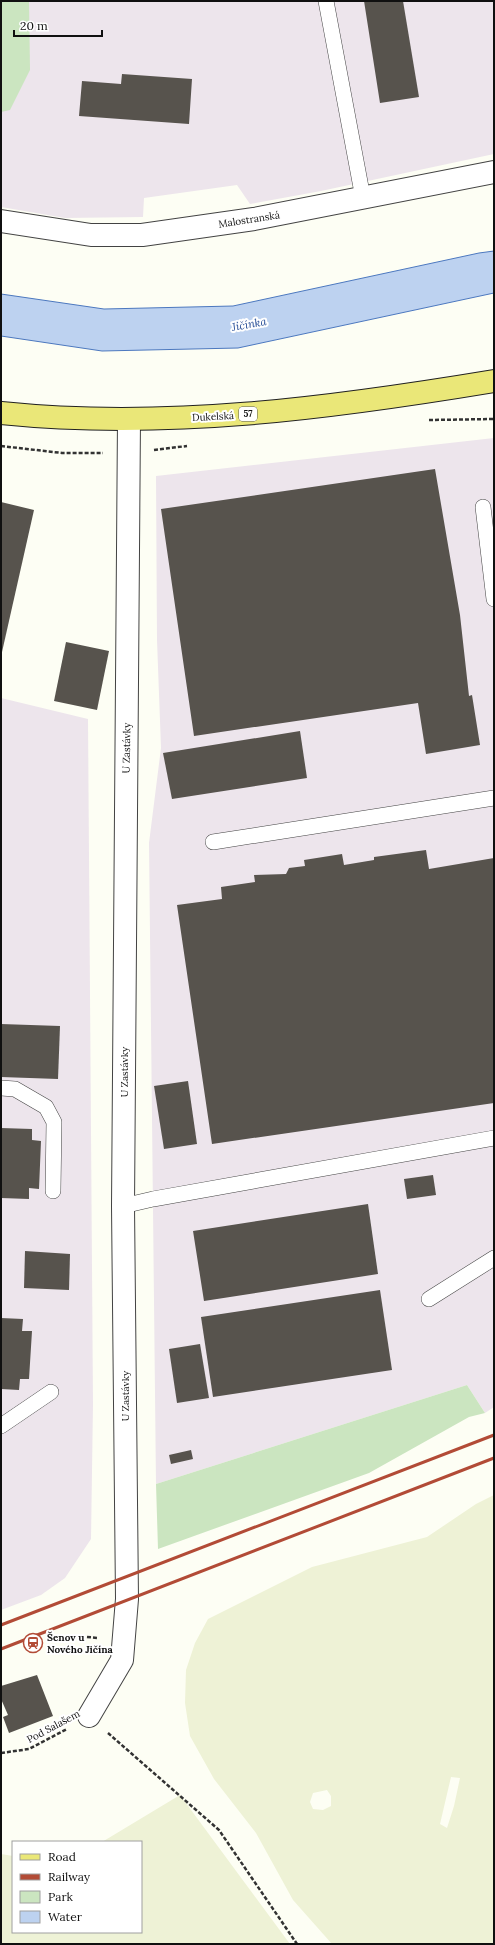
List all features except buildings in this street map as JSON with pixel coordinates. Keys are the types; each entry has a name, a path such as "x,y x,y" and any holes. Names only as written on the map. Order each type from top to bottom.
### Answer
{"main road":[{"name":"Dukelská","path":"1,413 81,420 198,417 276,412 409,395 494,381"}],"street":[{"name":"Malostranská","path":"1,221 91,235 142,235 254,219 494,172"},
{"name":"U Zastávky","path":"89,1716 122,1660 127,1599 123,1206 129,419"}],"lane":[{"path":"326,1 363,198"},
{"path":"483,508 494,599"},
{"path":"214,842 494,798"},
{"path":"1,1088 14,1089 46,1107 54,1122 52,1191"},
{"path":"123,1206 153,1199 494,1138"},
{"path":"429,1299 494,1258"},
{"path":"1,1426 51,1392"}],"path":[{"name":"Pod Salašem","path":"1,1753 29,1750 89,1716"},
{"path":"89,1716 219,1830 297,1944"}],"shaded area":[{"path":"1,1 494,1 494,154 321,191 250,204 237,185 144,198 143,217 65,218 1,207"},
{"path":"494,438 494,1407 485,1413 467,1385 156,1484 149,843 161,748 157,640 156,476"},
{"path":"1,698 88,719 93,1404 91,1539 65,1578 41,1595 1,1610"}],"green space":[{"path":"1,1 29,1 30,70 10,110 1,112"},
{"path":"467,1385 485,1413 469,1417 369,1473 158,1549 156,1484"},
{"path":"494,1495 494,1944 332,1944 293,1900 256,1833 214,1779 190,1736 185,1703 186,1670 195,1643 208,1619 312,1567 427,1537 476,1504","holes":["451,1777 460,1778 454,1806 447,1828 440,1824","327,1790 331,1796 331,1806 323,1810 313,1809 310,1802 313,1793"]},
{"path":"180,1795 290,1944 1,1944 1,1854 12,1856 12,1933 142,1933 142,1841 104,1841"}],"water":[{"name":"Jičínka","path":"494,251 494,293 238,348 102,351 1,336 1,294 104,309 233,306"}],"railway":[{"path":"1,1625 494,1435"},
{"path":"1,1649 494,1458"}],"place":[{"name":"Šenov u Nového Jičína","path":"33,1643"}]}
